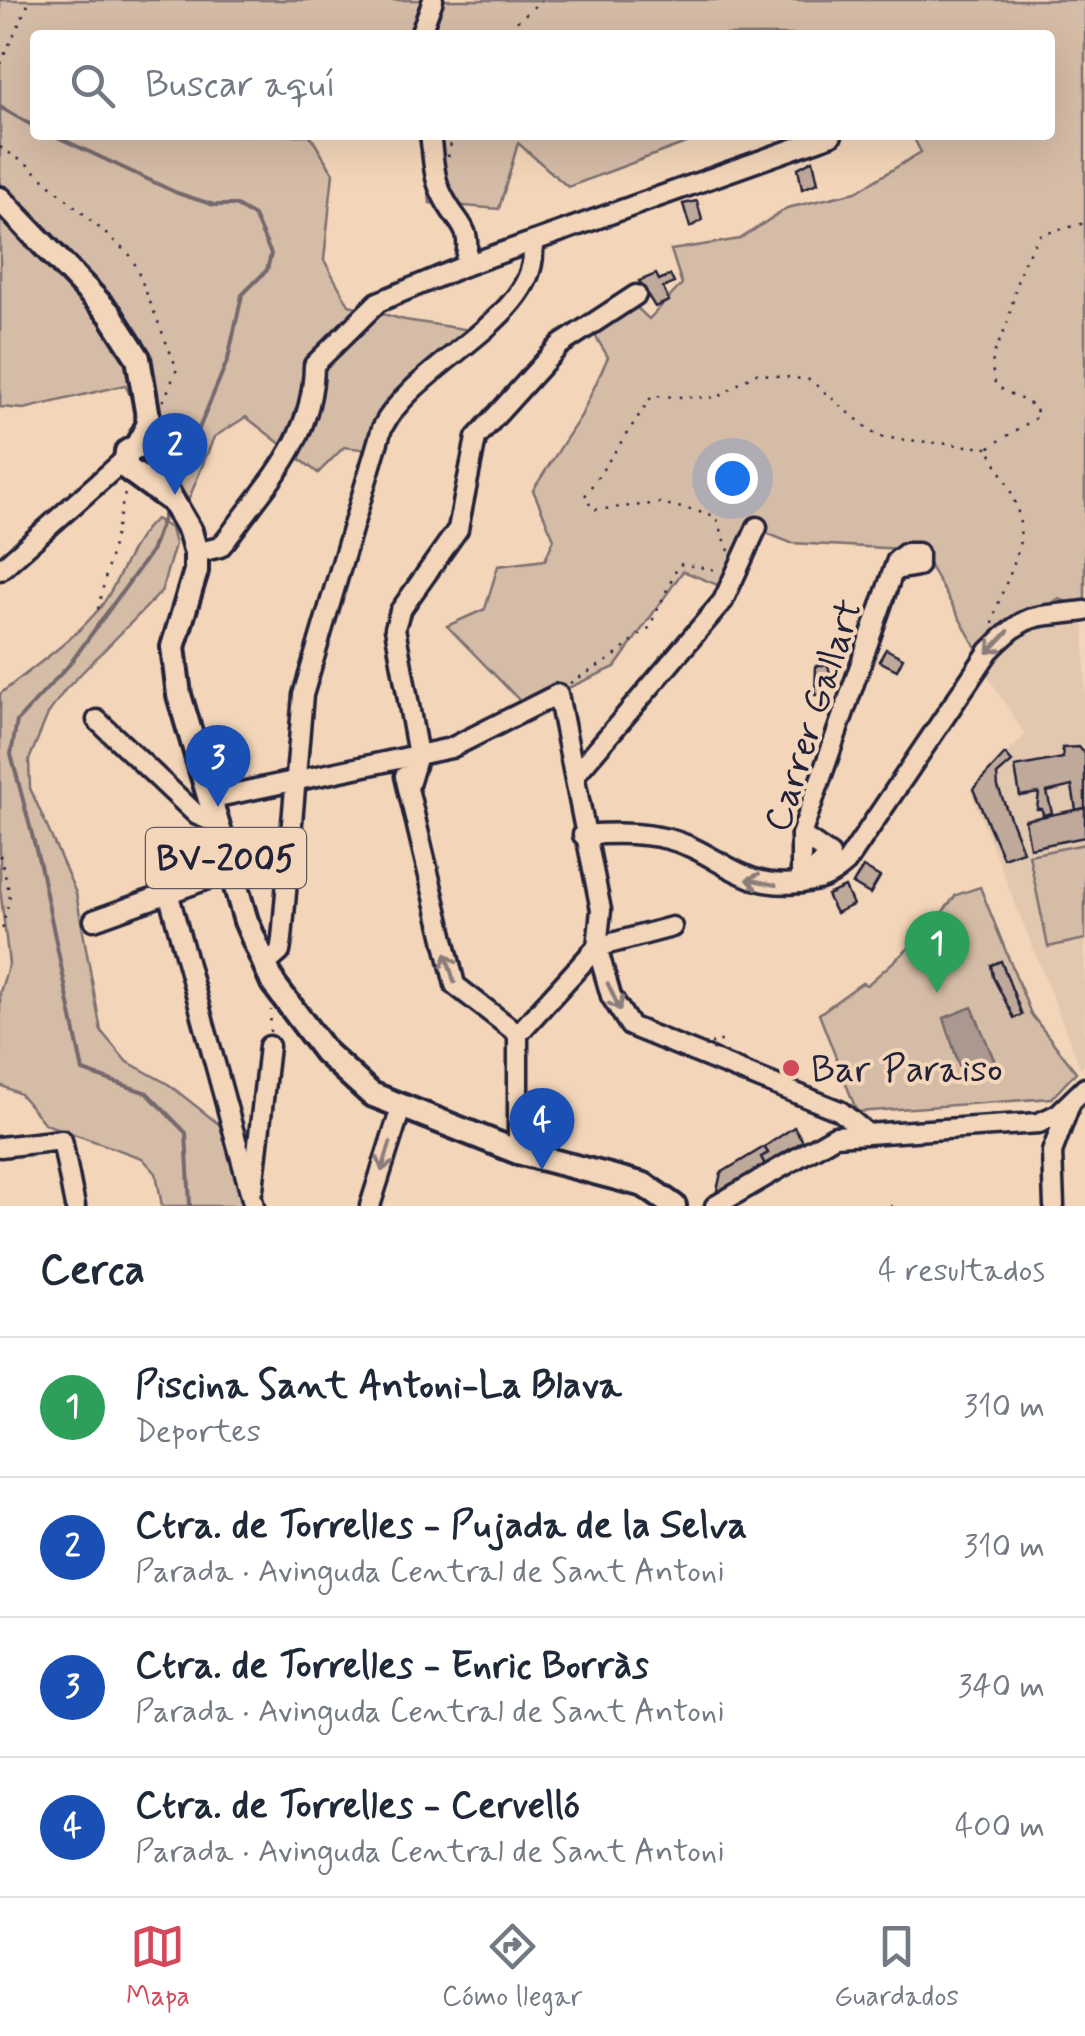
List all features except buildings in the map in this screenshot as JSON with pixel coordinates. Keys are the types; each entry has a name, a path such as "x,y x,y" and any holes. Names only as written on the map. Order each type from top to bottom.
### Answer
{"main road":[{"path":"0,199 126,336 144,378 149,421 141,463 190,531 196,552"},
{"name":"BV-2005","path":"196,552 196,571 173,647 174,668 230,871 269,974 341,1070 372,1094 518,1152 644,1184 674,1206"}],"street":[{"path":"422,30 433,0"},
{"path":"431,140 441,192 466,228 470,243 464,266"},
{"path":"196,552 220,547 304,430 312,408 314,365 332,343 378,302 464,266 818,140"},
{"path":"269,974 282,938 303,696 382,428 404,392 519,298 536,261 532,242"},
{"path":"409,784 418,755 395,628 400,611 458,529 476,438 560,346 636,295"},
{"path":"0,570 141,463"},
{"path":"576,775 723,601 757,527"},
{"name":"Carrer Gallart","path":"800,883 801,835 895,570"},
{"path":"583,834 622,833 671,839 746,879 778,886 829,879 846,863 988,651 1013,626 1034,615 1085,610"},
{"path":"208,798 451,748 558,694 601,910 598,947 610,996 630,1026 840,1112 864,1131"},
{"path":"97,720 197,815 216,823"},
{"path":"398,760 409,784 455,985 518,1034"},
{"path":"800,883 830,855 801,835"},
{"path":"94,920 230,871"},
{"path":"168,892 253,1202"},
{"path":"518,1152 518,1034 598,947 672,927"},
{"path":"253,1202 268,1046"},
{"path":"715,1206 835,1136 864,1131 1038,1123 1070,1104 1085,1088"},
{"path":"1054,1206 1054,1144 1070,1104"},
{"path":"370,1206 401,1108"},
{"path":"835,1136 840,1112"},
{"path":"1038,1123 1054,1144"},
{"path":"0,1147 62,1140 75,1206"}],"path":[{"path":"0,64 30,0"},
{"path":"506,30 542,0"},
{"path":"0,147 28,165 132,257 177,369 163,402 149,421"},
{"path":"558,694 648,628 679,564 737,574 716,516 661,503 593,510 586,496 652,396 717,398 755,374 810,380 878,437 988,448 1039,416 1034,406 1015,400 996,386 992,372 993,347 1008,322 1018,268 1040,235 1085,223"},
{"path":"988,448 1019,509 1019,549 996,602 988,651"},
{"path":"98,609 122,496 141,463"},
{"path":"0,855 10,895 2,931"},
{"path":"268,1046 269,974"},
{"path":"713,1040 722,1041"}],"shaded area":[{"path":"0,0 1085,0 1085,608 1058,599 978,651 921,550 791,543 754,528 725,588 683,571 615,667 526,707 447,626 485,609 498,566 545,560 554,539 533,490 581,416 608,357 593,332 634,305 649,319 682,284 671,250 740,239 787,208 856,192 921,152 915,140 1055,140 1055,30 30,30 30,140 313,140 333,173 324,260 349,305 405,320 471,330 386,401 369,450 344,447 318,473 246,417 214,437 186,506 125,385 24,409 0,407"},
{"path":"424,140 694,140 568,187 518,143 499,209 430,203"},
{"path":"156,519 171,529 175,544 161,592 65,690 48,714 29,760 30,788 76,893 101,1031 126,1061 168,1084 220,1125 244,1206 162,1206 156,1173 142,1158 45,1124 20,1094 0,1085 0,992 9,964 0,888 0,694 91,618 109,595 140,536"},
{"path":"1056,619 1085,626 1085,1064 1081,1069 970,790 1025,735 983,669 1022,629"},
{"path":"1085,844 1085,939 1048,947 1029,855"},
{"path":"980,887 1031,1014 1076,1072 1052,1098 857,1112 819,1014 862,983 867,985 926,933 956,895"},
{"path":"972,1007 995,1062 962,1075 944,1018"}],"waterway":[{"path":"0,107 30,124"},
{"path":"64,140 177,193 214,205 235,205 254,216 271,254 267,270 242,295 228,359 175,486"},
{"path":"165,513 151,552 69,665 17,721 11,754 40,865 83,1071 147,1093 186,1133 190,1206"}],"place":[{"name":"Ctra. de Torrelles - Pujada de la Selva","path":"175,495"},
{"name":"Ctra. de Torrelles - Enric Borràs","path":"218,807"},
{"name":"Piscina Sant Antoni-La Blava","path":"937,993"},
{"name":"Bar Paraiso","path":"791,1068"},
{"name":"Ctra. de Torrelles - Cervelló","path":"542,1170"}]}
